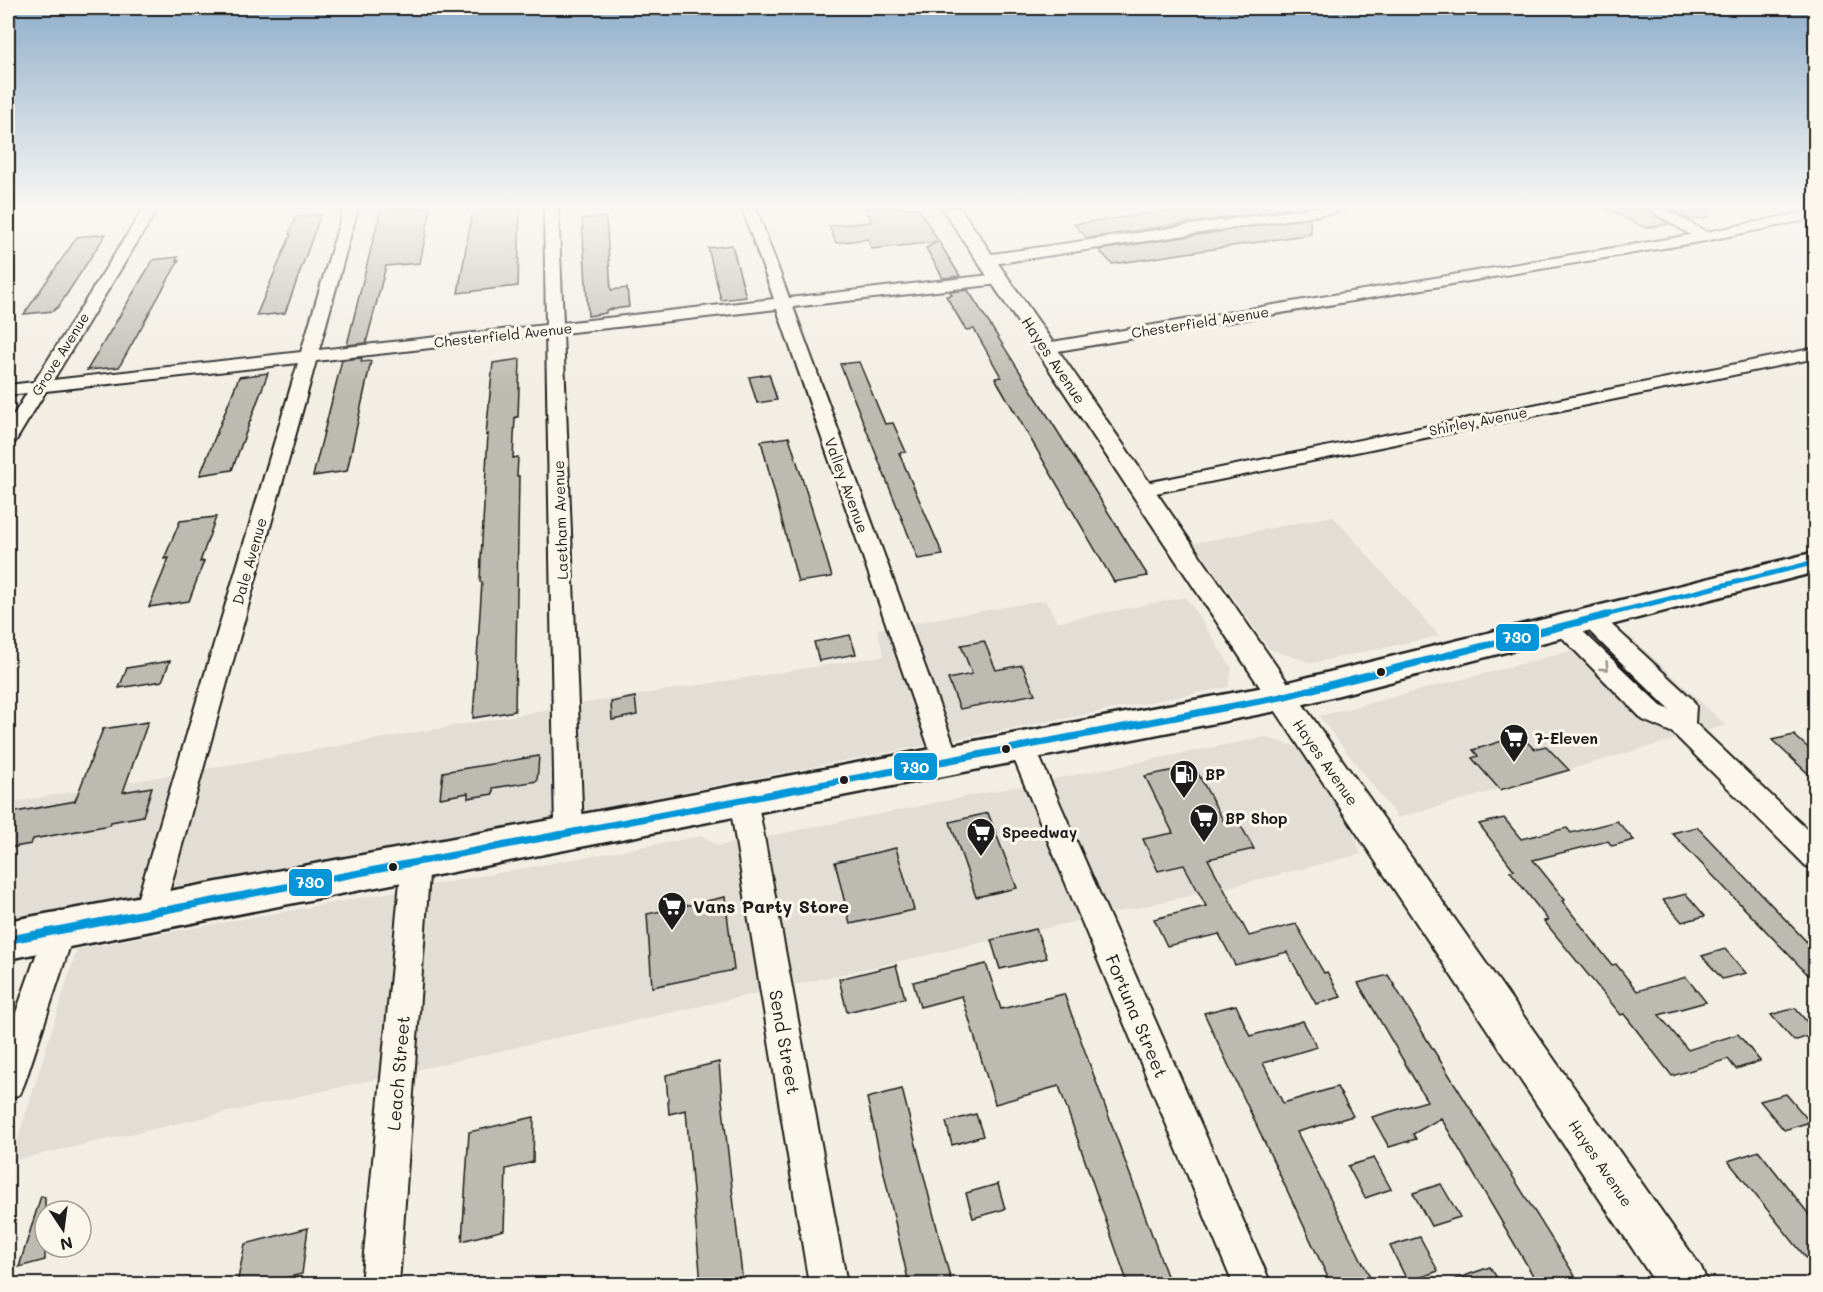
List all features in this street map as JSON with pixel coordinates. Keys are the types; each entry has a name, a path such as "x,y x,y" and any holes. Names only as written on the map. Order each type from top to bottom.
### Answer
{"main road":[{"path":"8,940 569,831 947,762 1281,697 1814,564"}],"street":[{"name":"Grove Avenue","path":"8,438 114,268"},
{"name":"Dale Avenue","path":"148,914 333,268"},
{"name":"Laetham Avenue","path":"553,268 569,831"},
{"name":"Valley Avenue","path":"770,268 947,762"},
{"name":"Chesterfield Avenue","path":"8,390 782,304 997,268"},
{"name":"Chesterfield Avenue","path":"1046,348 1519,268"},
{"name":"Hayes Avenue","path":"993,269 1281,697 1684,1284"},
{"name":"Shirley Avenue","path":"1141,490 1815,353"},
{"path":"1577,623 1683,706 1683,726 1815,857"},
{"name":"Fortuna Street","path":"1022,747 1252,1284"},
{"name":"Send Street","path":"743,800 828,1284"},
{"name":"Leach Street","path":"380,1284 416,861"},
{"path":"8,1082 60,930"}],"shaded area":[{"path":"1333,516 1439,636 1312,663 1269,649 1195,543"},
{"path":"1186,597 1232,668 1228,687 8,922 8,803 586,703 884,656 877,629 1045,600 1057,622"},
{"path":"1630,636 1726,725 1398,818 1319,716"},
{"path":"1265,737 1298,747 1354,834 1361,854 1229,887 11,1161 77,949 702,836 719,846"}],"building":[{"path":"55,268 84,268 59,306 53,311 24,314"},
{"path":"148,268 174,268 119,367 87,370"},
{"path":"276,268 301,268 285,313 256,316"},
{"path":"366,268 385,268 366,343 347,345"},
{"path":"462,268 518,268 518,286 458,293"},
{"path":"585,268 610,268 611,290 627,288 629,307 606,310 606,313 588,316"},
{"path":"713,268 738,268 746,297 721,300"},
{"path":"937,268 955,268 960,276 943,278"},
{"path":"968,290 1148,576 1114,582 995,378 1001,377 974,329 966,330 946,296 952,295 950,292"},
{"path":"362,358 361,362 371,361 347,471 313,476 342,360"},
{"path":"520,359 518,417 515,417 513,458 518,457 517,476 519,476 515,711 473,718 482,582 480,582 488,434 486,435 493,363"},
{"path":"859,362 885,424 893,423 906,452 899,453 943,555 918,559 840,364"},
{"path":"268,373 232,470 200,475 239,377"},
{"path":"769,374 777,400 757,403 749,377"},
{"path":"789,437 832,577 798,582 761,441"},
{"path":"216,517 200,562 204,561 189,601 149,607 169,558 164,559 180,521"},
{"path":"850,635 856,654 819,661 814,642"},
{"path":"984,641 996,670 1022,665 1035,694 960,709 948,679 972,674 961,645"},
{"path":"170,661 162,681 119,688 127,668"},
{"path":"635,697 637,715 612,720 611,702"},
{"path":"148,722 123,792 152,787 143,816 111,822 110,825 33,839 31,844 8,848 8,831 16,812 75,801 103,729"},
{"path":"1794,735 1815,754 1815,780 1772,740"},
{"path":"1515,737 1521,744 1527,742 1534,749 1546,746 1569,770 1500,790 1472,758 1478,756 1473,750"},
{"path":"539,756 537,781 493,788 493,794 468,798 468,793 440,798 443,772"},
{"path":"1194,766 1224,822 1237,819 1254,849 1208,859 1249,936 1296,924 1324,973 1327,972 1341,997 1316,1004 1287,952 1235,965 1219,934 1167,946 1154,919 1206,906 1184,865 1158,871 1143,839 1173,833 1145,776"},
{"path":"988,813 1017,888 976,897 950,822"},
{"path":"1504,818 1521,839 1567,828 1571,833 1617,821 1634,840 1612,846 1608,841 1533,860 1612,965 1616,964 1637,991 1686,977 1706,1002 1659,1015 1688,1050 1738,1034 1760,1061 1736,1069 1728,1059 1672,1076 1624,1014 1621,1015 1544,921 1548,920 1510,871 1514,870 1479,824"},
{"path":"1697,827 1807,942 1815,939 1815,982 1672,833"},
{"path":"896,848 914,910 850,924 835,862"},
{"path":"1686,894 1705,916 1682,922 1663,900"},
{"path":"725,897 734,970 652,987 647,914"},
{"path":"1036,929 1047,958 1000,969 991,940"},
{"path":"1725,949 1746,973 1722,979 1702,956"},
{"path":"986,964 1001,1009 1064,994 1170,1284 1128,1284 1059,1086 995,1104 962,996 920,1007 913,982"},
{"path":"896,965 905,998 847,1012 839,979"},
{"path":"1388,975 1580,1284 1538,1284 1441,1118 1413,1134 1416,1139 1389,1147 1372,1117 1427,1101 1358,983"},
{"path":"1236,1005 1250,1036 1303,1021 1317,1047 1263,1063 1283,1103 1337,1087 1353,1116 1297,1132 1370,1277 1346,1284 1331,1284 1204,1013"},
{"path":"1795,1008 1815,1031 1815,1034 1794,1041 1771,1015"},
{"path":"719,1062 743,1284 701,1284 686,1110 669,1114 666,1075"},
{"path":"902,1089 952,1284 909,1284 867,1098"},
{"path":"1786,1094 1810,1122 1784,1130 1760,1101"},
{"path":"976,1114 983,1136 952,1145 946,1122"},
{"path":"534,1117 533,1162 506,1169 504,1230 462,1241 469,1132"},
{"path":"1759,1151 1815,1222 1815,1269 1728,1161"},
{"path":"1374,1158 1391,1189 1365,1198 1348,1166"},
{"path":"998,1184 1005,1209 973,1218 966,1193"},
{"path":"1441,1184 1460,1217 1431,1226 1413,1193"},
{"path":"33,1222 33,1259 45,1260 19,1267"},
{"path":"308,1228 302,1274 260,1284 237,1284 245,1244"},
{"path":"1420,1237 1438,1271 1408,1282 1390,1246"},
{"path":"1490,1267 1501,1284 1447,1284 1447,1282"}],"transit line":[{"name":"730","path":"8,940 1281,697 1816,562"}],"place":[{"name":"7-Eleven","path":"1514,764"},
{"name":"BP","path":"1184,800"},
{"name":"BP Shop","path":"1204,844"},
{"name":"Speedway","path":"981,858"},
{"name":"Vans Party Store","path":"672,932"}]}
